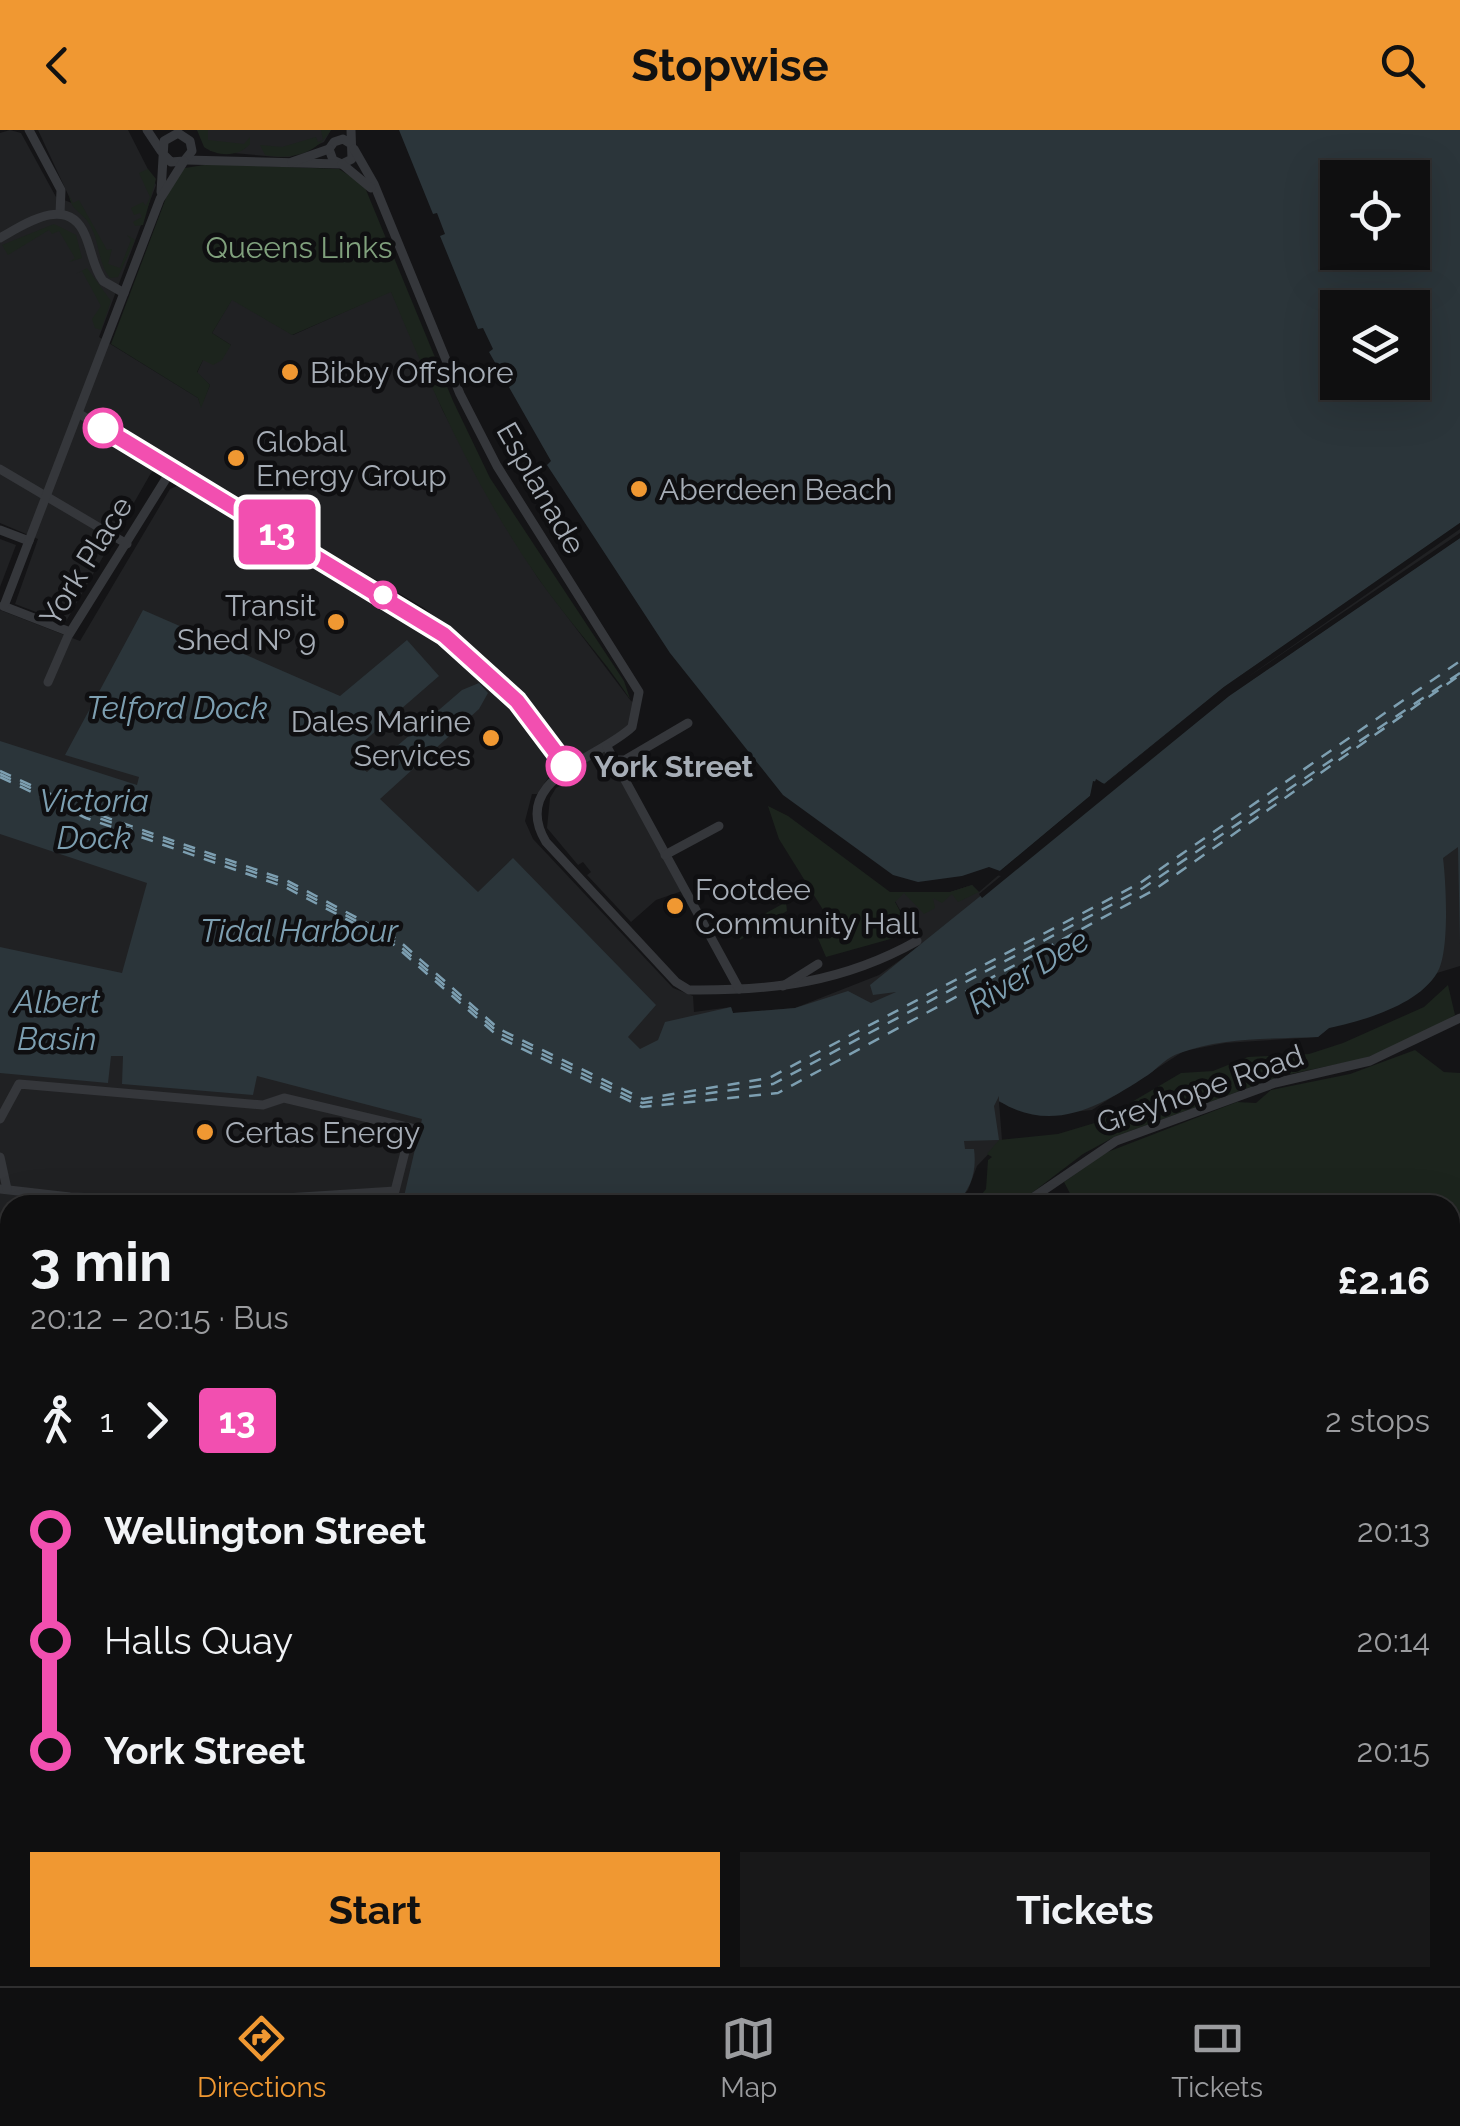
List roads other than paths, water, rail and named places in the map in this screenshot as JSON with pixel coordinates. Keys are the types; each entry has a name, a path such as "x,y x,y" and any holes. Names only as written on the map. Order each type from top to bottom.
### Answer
{"street":[{"path":"29,130 61,190 60,214"},
{"path":"147,130 175,163 220,161 274,164 341,164 352,159 353,146 343,139 274,164"},
{"path":"157,130 182,134 220,161"},
{"path":"338,130 331,158 341,164"},
{"name":"Esplanade","path":"351,130 353,146 460,394 497,466 639,692 632,727 606,747 566,766"},
{"path":"160,199 170,135"},
{"path":"70,632 2,605 160,199 192,144"},
{"name":"Esplanade","path":"341,164 360,174 376,194"},
{"path":"0,238 40,216 60,214 82,229 103,282 124,293"},
{"path":"78,413 444,635 517,701 566,766 548,786 541,802 539,828 546,842 679,985 692,990 787,987 886,960 917,942"},
{"path":"0,469 126,544"},
{"name":"York Place","path":"48,682 70,632 172,469"},
{"path":"0,530 28,541"},
{"path":"614,760 625,760 688,723"},
{"path":"606,747 739,989"},
{"path":"666,855 719,826"},
{"path":"787,987 818,964"},
{"name":"Greyhope Road","path":"1037,1195 1116,1142 1275,1083 1370,1062 1415,1044 1460,1018"},
{"path":"0,1119 18,1084 263,1105 284,1098 411,1128 395,1192 343,1195"},
{"path":"0,1157 4,1190 51,1195"}],"water":[{"path":"399,130 1460,130 1460,523 1224,687 1104,784 1096,779 1090,796 1000,871 989,867 962,876 918,882 893,875 783,795 670,653 547,465 551,461 489,352 493,349 483,328 478,329 440,236 445,234 437,213 433,214"},
{"path":"1460,538 1460,944 1458,847 1443,858 1446,917 1441,963 1417,994 1373,1016 1329,1028 1318,1037 1230,1041 1180,1053 1113,1096 1076,1112 1039,1116 999,1101 999,1096 994,1106 999,1140 964,1141 965,1149 974,1149 975,1165 963,1195 404,1195 422,1119 257,1076 253,1095 122,1084 123,1056 111,1056 108,1083 0,1073 0,947 122,973 147,883 0,834 0,741 137,785 139,777 65,755 143,610 340,696 407,640 439,676 355,749 354,762 367,772 462,690 479,683 488,693 479,709 380,799 478,892 513,858 656,1005 628,1037 640,1049 658,1040 665,1022 731,1007 733,1013 795,1008 848,991 871,1003 896,992 873,995 870,985 1229,696"}],"place":[{"name":"Bibby Offshore","path":"290,372"},
{"name":"Global Energy Group","path":"236,458"},
{"name":"Aberdeen Beach","path":"639,489"},
{"name":"Transit Shed № 9","path":"336,622"},
{"name":"Dales Marine Services","path":"491,738"},
{"name":"York Street","path":"566,766"},
{"name":"Footdee Community Hall","path":"675,906"},
{"name":"Certas Energy","path":"205,1132"}],"park label":[{"name":"Queens Links","path":"299,247"}],"water label":[{"name":"Telford Dock","path":"177,707"},
{"name":"Victoria Dock","path":"94,818"},
{"name":"Tidal Harbour","path":"299,930"},
{"name":"River Dee","path":"1028,971"},
{"name":"Albert Basin","path":"57,1020"}]}
